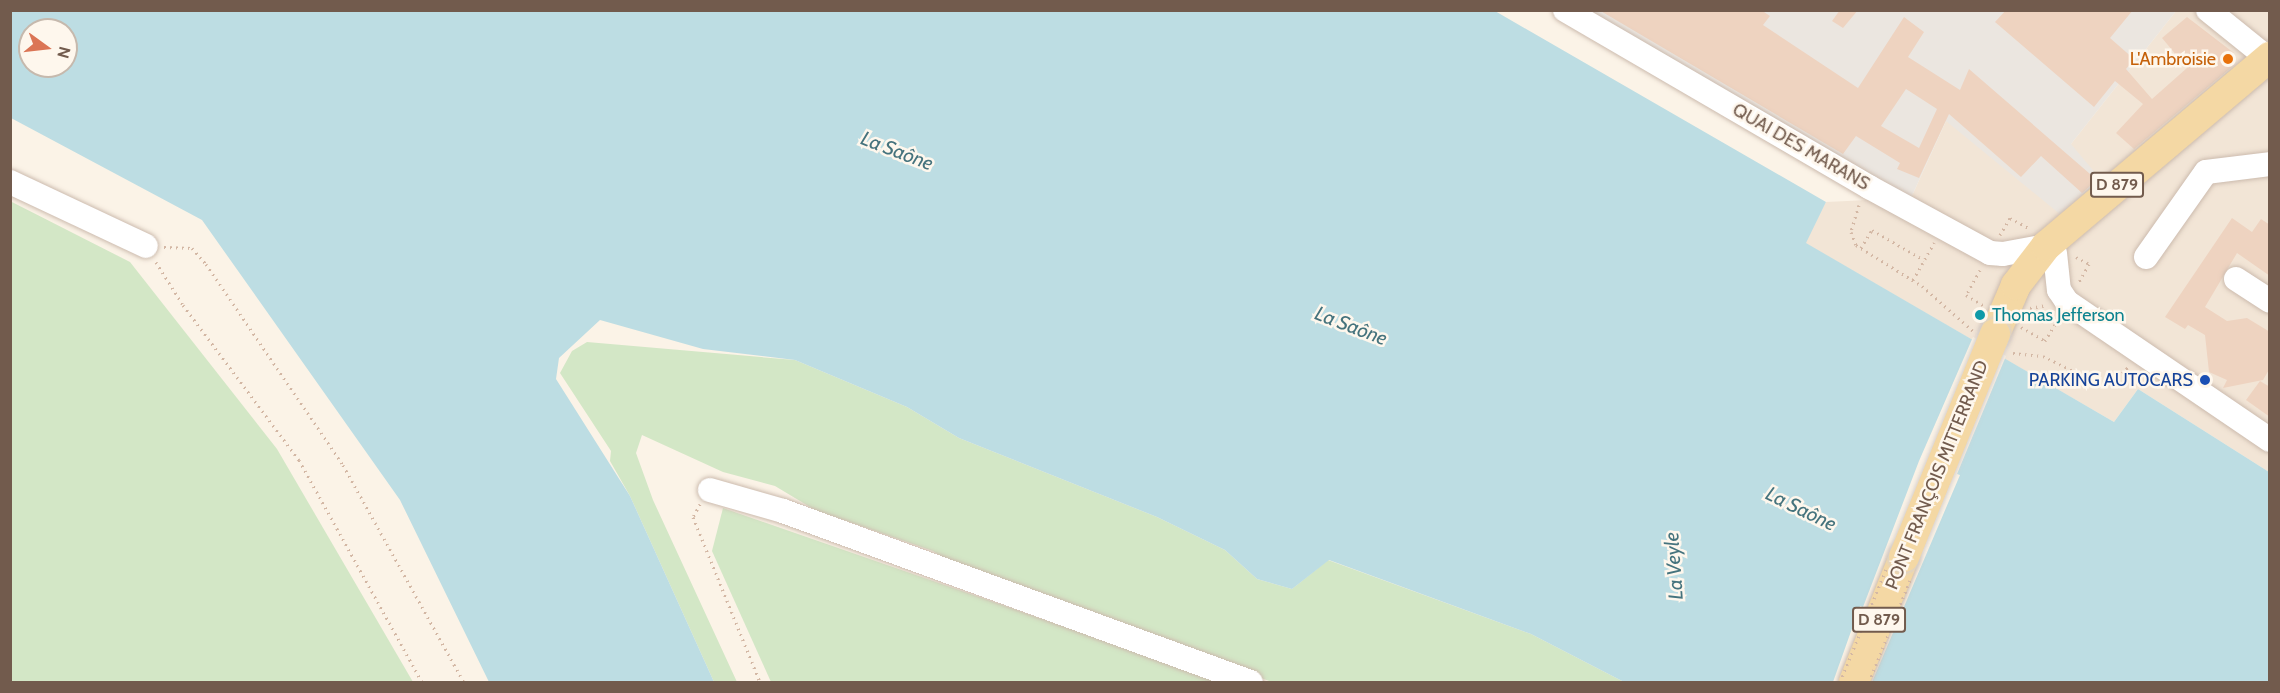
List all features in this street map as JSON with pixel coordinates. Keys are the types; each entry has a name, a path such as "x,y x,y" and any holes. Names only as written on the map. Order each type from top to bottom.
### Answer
{"main road":[{"name":"D 879","path":"1997,330 2016,285 2050,250 2269,63"},
{"name":"PONT FRANÇOIS MITTERRAND","path":"1854,682 1997,330"}],"street":[{"name":"QUAI DES MARANS","path":"1565,10 1869,187 1990,253 2050,250"},
{"path":"2208,10 2269,63"},
{"path":"2146,257 2206,172 2270,164"},
{"path":"10,182 146,246"},
{"path":"2050,250 2059,290 2067,302 2270,440"},
{"path":"2236,279 2270,301"},
{"path":"710,490 783,511 1251,682"}],"path":[{"path":"1861,202 1851,232 1861,248 1997,330 2104,386 2123,375 2133,361"},
{"path":"1861,248 1872,231 1924,260 1913,280"},
{"path":"146,246 183,305 299,460 422,682"},
{"path":"146,246 192,248 206,264 344,465 464,682"},
{"path":"1983,265 1966,296 1997,330 2045,341 2062,311"},
{"path":"2021,315 2030,308 2055,308"},
{"path":"710,490 693,517 760,682"}],"shaded area":[{"path":"1589,11 2176,11 2071,144 2102,181 2061,215 1946,121 1911,198"},
{"path":"2176,11 2269,11 2269,472 2138,389 2114,422 1805,243 1826,202 1911,198 1946,121 2071,144"}],"green space":[{"path":"10,201 130,262 277,449 413,682 11,682"},
{"path":"587,342 795,360 907,407 959,438 1157,517 1225,550 1257,579 1292,589 1328,560 1531,634 1624,682 1272,682 961,570 933,551 815,510 775,486 723,472 642,435 636,453 653,500 737,682 714,682 630,496 610,461 611,451 560,373 572,351"},
{"path":"723,508 1217,682 771,682 712,551"}],"water":[{"path":"10,11 1495,11 1826,202 1806,243 2114,422 2138,389 2269,472 2269,682 1624,682 1531,634 1329,560 1292,589 1257,579 1225,550 1157,517 959,438 907,407 795,360 703,349 600,320 559,358 556,379 630,496 714,682 489,682 400,500 202,220 11,118"}],"pier":[{"path":"1973,337 2006,356 1957,474 1960,475 1872,682 1833,682 1860,606 1863,607 1919,461"}],"building":[{"path":"1599,10 1761,10 1770,16 1763,25 1858,88 1904,17 1924,32 1908,57 1960,90 1969,69 2097,180 2082,193 2041,156 2021,177 1949,114 1919,178 1897,169 1900,163 1856,136 1843,154","holes":["1906,89 1937,109 1919,148 1881,126"]},
{"path":"1840,10 1858,10 1843,28 1832,21"},
{"path":"2006,10 2133,10 2110,38 2134,59 2126,69 2152,99 2187,68 2162,38 2187,17 2234,53 2234,65 2134,149 2116,133 2143,104 2115,81 2094,107 1995,22"},
{"path":"2232,218 2252,232 2261,219 2270,225 2270,276 2237,253 2205,307 2227,321 2247,318 2270,332 2270,368 2263,380 2223,388 2227,380 2209,372 2205,335 2188,325 2185,329 2165,317"},
{"path":"2260,381 2270,387 2270,417 2246,400"}],"place":[{"name":"L'Ambroisie","path":"2228,59"},
{"name":"Thomas Jefferson","path":"1980,315"},
{"name":"PARKING AUT0CARS","path":"2205,380"}],"water label":[{"name":"La Saône","path":"897,151"},
{"name":"La Saône","path":"1351,326"},
{"name":"La Saône","path":"1801,509"},
{"name":"La Veyle","path":"1674,566"}]}
